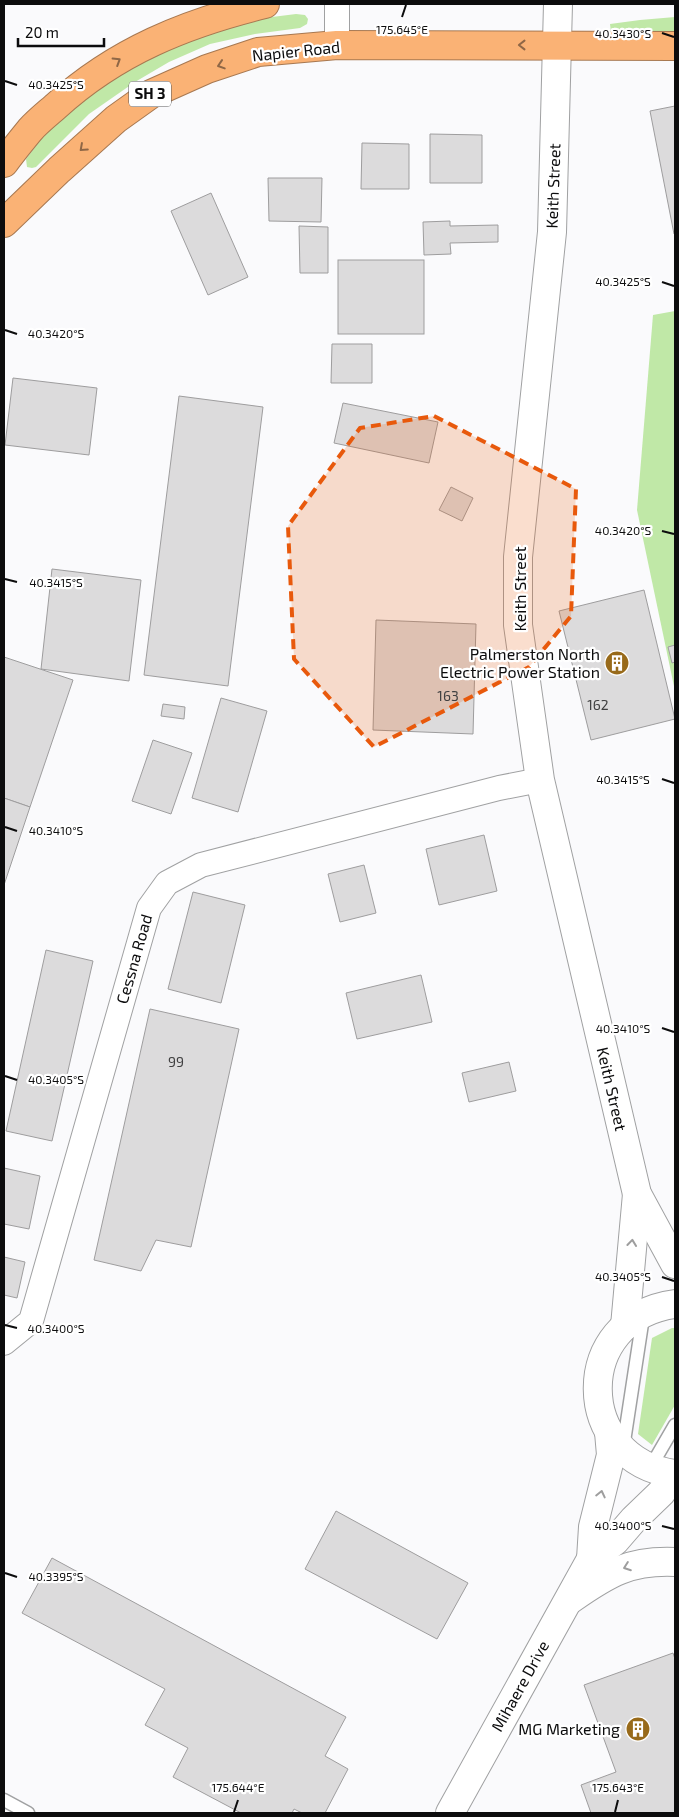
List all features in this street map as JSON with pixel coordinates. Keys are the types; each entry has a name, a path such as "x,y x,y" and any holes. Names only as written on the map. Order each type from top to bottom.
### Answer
{"highway":[{"name":"SH 3","path":"4,163 31,129 69,94 120,58 164,36 207,19 265,4"},
{"name":"Napier Road","path":"4,223 58,170 116,119 151,94 207,69 258,52 337,45 675,46"}],"main road":[{"name":"Keith Street","path":"558,4 552,232 518,557 518,625 540,780 637,1194 634,1320"},
{"name":"Keith Street","path":"637,1194 675,1264"},
{"path":"667,1472 616,1441 600,1410 597,1388 600,1365 610,1344 634,1320 661,1306 675,1304"},
{"name":"Mihaere Drive","path":"591,1559 593,1528 610,1455 616,1441"},
{"name":"Mihaere Drive","path":"450,1813 591,1559 615,1541 634,1518 661,1493 667,1472"},
{"path":"566,1603 593,1583 632,1565 653,1561 675,1562"}],"street":[{"path":"337,4 337,45"},
{"name":"Cessna Road","path":"4,1343 31,1321 149,908 167,883 202,866 499,788 540,780"}],"lane":[{"path":"667,1472 675,1425"},
{"path":"4,1800 28,1813"}],"highlighted area":[{"path":"434,416 576,489 571,616 529,667 374,747 294,659 288,526 360,428"}],"green space":[{"path":"296,14 305,15 308,19 307,24 300,28 255,34 210,44 169,62 135,82 89,114 36,167 27,167 26,159 41,139 67,112 113,78 148,57 247,20"},
{"path":"675,17 675,32 611,32 610,24"},
{"path":"675,311 675,691 637,510 653,315"},
{"path":"675,1328 675,1405 652,1445 638,1434 652,1338"}],"building":[{"path":"675,106 675,234 674,234 650,111"},
{"path":"430,134 482,135 482,183 430,183"},
{"path":"362,143 409,144 409,189 361,189"},
{"path":"268,178 322,178 321,222 269,221"},
{"path":"211,193 248,277 208,295 171,211"},
{"path":"450,221 450,226 498,225 498,242 450,243 451,254 424,255 423,222"},
{"path":"299,226 328,227 328,273 300,273"},
{"path":"338,260 424,260 424,334 338,334"},
{"path":"332,344 372,344 372,383 331,383"},
{"path":"13,378 97,388 89,455 5,445"},
{"path":"179,396 263,407 228,686 144,675"},
{"path":"343,403 438,422 429,463 334,443"},
{"path":"451,487 473,498 462,521 439,510"},
{"path":"52,569 141,580 129,681 41,669"},
{"name":"Palmerston North Electric Power Station","path":"644,590 675,719 591,740 559,611"},
{"path":"376,620 476,624 473,734 373,730"},
{"path":"675,645 675,662 672,663 668,647"},
{"path":"4,657 73,680 30,807 4,798"},
{"path":"221,698 267,711 238,812 192,798"},
{"path":"163,704 185,707 184,719 161,716"},
{"path":"153,740 192,753 171,814 132,801"},
{"path":"4,798 30,807 4,885"},
{"path":"484,835 497,891 439,905 426,849"},
{"path":"364,865 376,913 340,922 328,874"},
{"path":"193,892 245,905 221,1003 168,989"},
{"path":"46,950 93,961 52,1141 6,1131"},
{"path":"421,975 432,1022 357,1039 346,993"},
{"path":"150,1009 239,1029 191,1247 156,1240 141,1271 94,1260"},
{"path":"509,1062 516,1091 469,1102 462,1073"},
{"path":"4,1168 40,1176 29,1229 4,1224"},
{"path":"4,1257 25,1262 17,1298 4,1295"},
{"path":"336,1511 468,1583 437,1639 305,1569"},
{"path":"52,1558 346,1717 325,1756 348,1769 325,1813 302,1813 294,1809 292,1813 241,1813 173,1777 188,1748 145,1725 165,1689 22,1613"},
{"name":"MG Marketing","path":"673,1653 675,1659 675,1813 591,1813 581,1785 616,1772 584,1685"}],"place":[{"name":"Palmerston North Electric Power Station","path":"617,663"},
{"name":"MG Marketing","path":"638,1729"}]}
